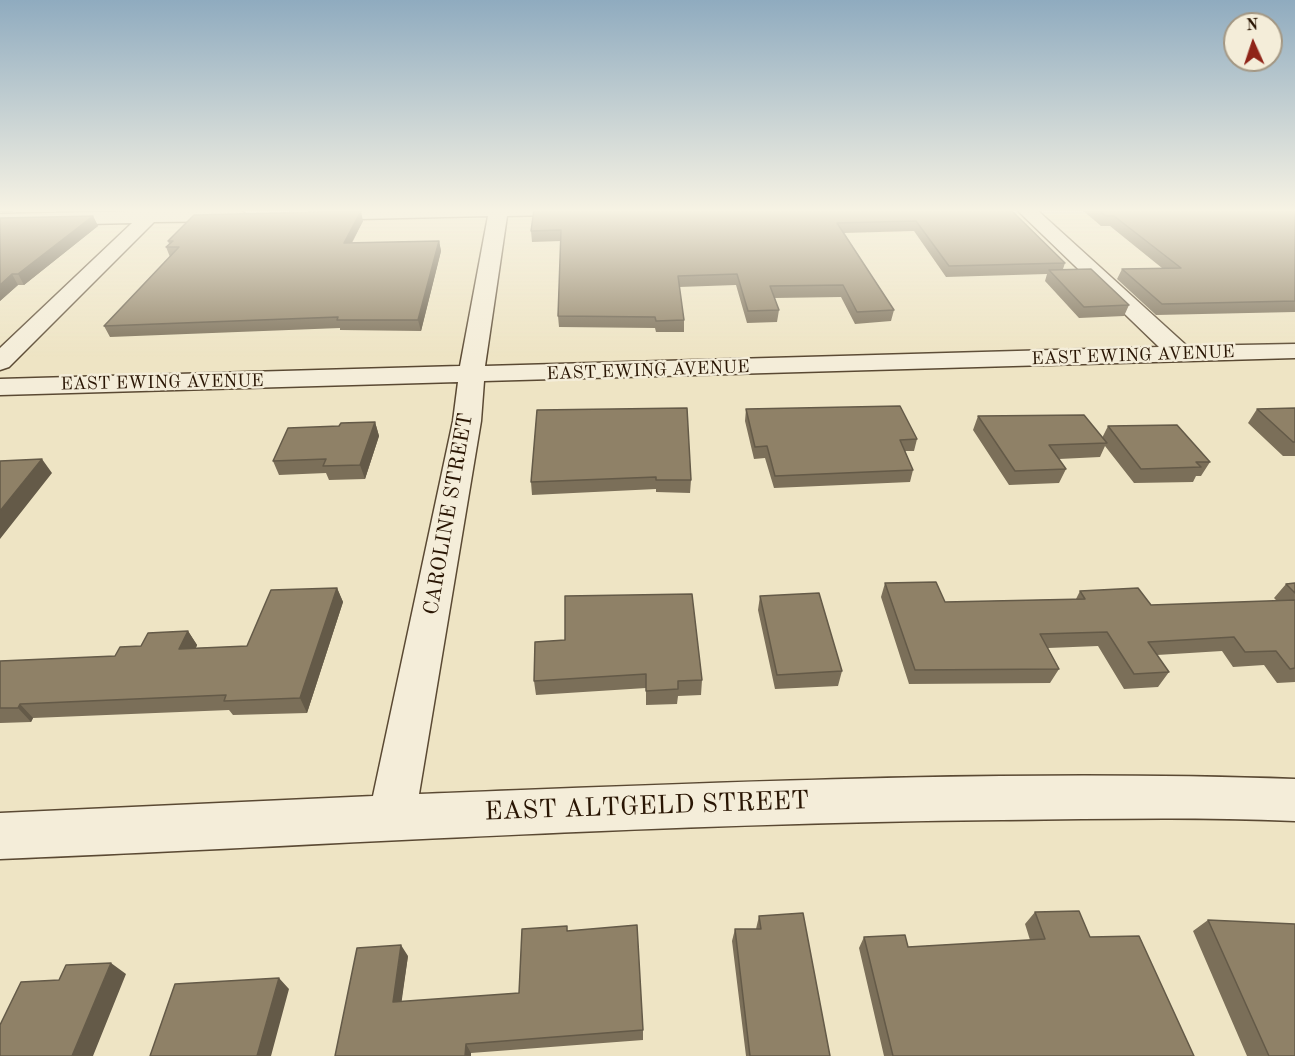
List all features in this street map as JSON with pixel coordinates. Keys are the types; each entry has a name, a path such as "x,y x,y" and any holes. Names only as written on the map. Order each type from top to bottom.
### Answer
{"street":[{"path":"0,362 107,258"},
{"name":"CAROLINE STREET","path":"391,817 435,597 466,421 470,376 491,258"},
{"path":"1078,258 1181,354"},
{"name":"EAST EWING AVENUE","path":"0,387 470,376 1295,351"},
{"name":"EAST ALTGELD STREET","path":"0,836 300,824 391,817 836,800 1212,797 1295,800"}],"building":[{"path":"0,258 38,258 18,274 12,274 0,285"},
{"path":"168,258 434,258 418,320 337,320 338,317 104,326"},
{"path":"560,258 860,258 894,310 857,312 843,285 770,286 779,310 748,311 737,274 678,276 684,320 656,321 655,317 558,316"},
{"path":"943,258 1060,258 1065,263 949,266"},
{"path":"1168,258 1295,258 1295,301 1162,304 1122,269 1181,268"},
{"path":"1091,269 1129,305 1084,307 1049,270"},
{"path":"900,406 917,439 900,440 913,470 775,476 767,446 755,447 746,409"},
{"path":"687,408 691,480 656,480 656,477 531,482 537,410"},
{"path":"1295,408 1295,442 1257,409"},
{"path":"1084,415 1107,443 1049,445 1066,469 1015,471 978,416"},
{"path":"375,422 360,465 323,466 326,459 273,461 288,428"},
{"path":"1177,425 1210,462 1196,462 1201,467 1141,469 1108,426"},
{"path":"42,459 0,511 0,461"},
{"path":"936,582 945,602 1085,599 1080,591 1138,588 1151,605 1295,600 1295,668 1290,669 1276,651 1245,652 1234,637 1148,642 1169,672 1134,674 1107,632 1040,634 1059,669 915,670 885,583"},
{"path":"1295,583 1295,593 1286,584"},
{"path":"337,588 300,698 224,701 226,695 20,704 18,708 0,708 0,661 115,656 120,647 141,646 148,633 188,631 179,649 247,646 271,590"},
{"path":"819,593 842,671 777,675 760,596"},
{"path":"692,594 702,680 678,681 678,689 646,691 646,674 534,681 535,642 565,640 565,596"},
{"path":"1079,911 1090,937 1139,936 1194,1056 893,1056 864,937 905,935 908,947 1045,939 1035,912"},
{"path":"803,913 830,1056 750,1056 735,929 761,929 759,916"},
{"path":"1208,920 1295,924 1295,1056 1269,1056"},
{"path":"637,925 643,1030 466,1044 465,1056 335,1056 357,948 401,945 393,1002 519,993 522,929 567,926 567,931"},
{"path":"111,963 72,1056 0,1056 0,1025 21,982 59,980 66,965"},
{"path":"279,978 257,1056 150,1056 175,984"}]}
